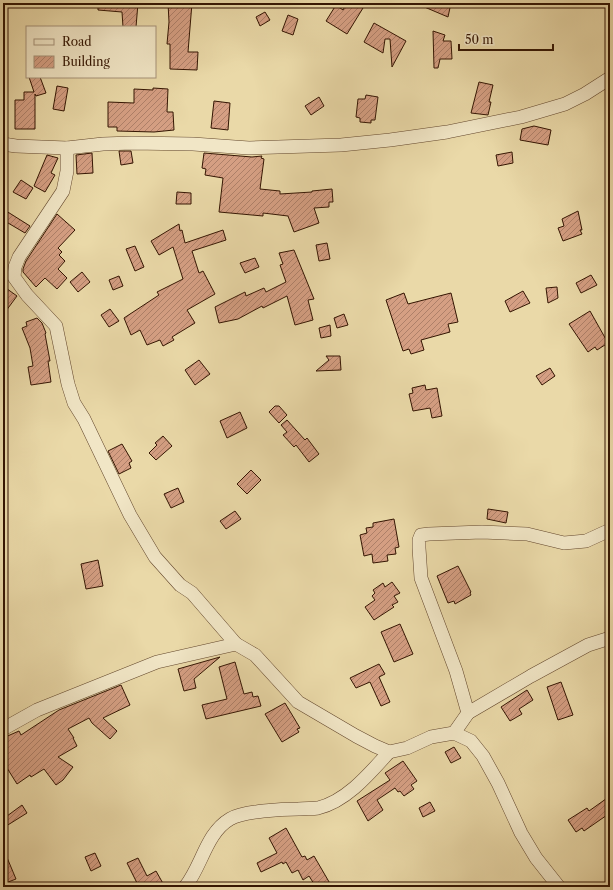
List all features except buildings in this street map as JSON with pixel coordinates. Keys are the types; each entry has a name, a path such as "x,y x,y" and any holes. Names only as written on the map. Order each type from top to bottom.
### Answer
{"street":[{"path":"3,144 67,148 103,144 132,143 193,144 249,148 341,145 447,132 522,117 565,104 585,94 610,78"},
{"path":"67,148 67,172 63,191 19,257 15,267 14,277 27,295 56,326 68,384 74,403 84,420 130,516 155,557 180,584 192,593 236,644 255,655 298,702 356,736 389,752"},
{"path":"468,713 456,671 421,578 419,548 419,540 421,535 482,532 527,534 564,543 586,541 610,530"},
{"path":"454,733 468,713 588,645 610,638"},
{"path":"3,729 37,710 158,662 236,644"},
{"path":"185,887 191,879 209,843 219,828 230,818 246,814 318,808 333,802 358,785 389,752 407,748 431,737 454,733 471,741 483,756 498,783 521,833 536,858 559,887"}]}
